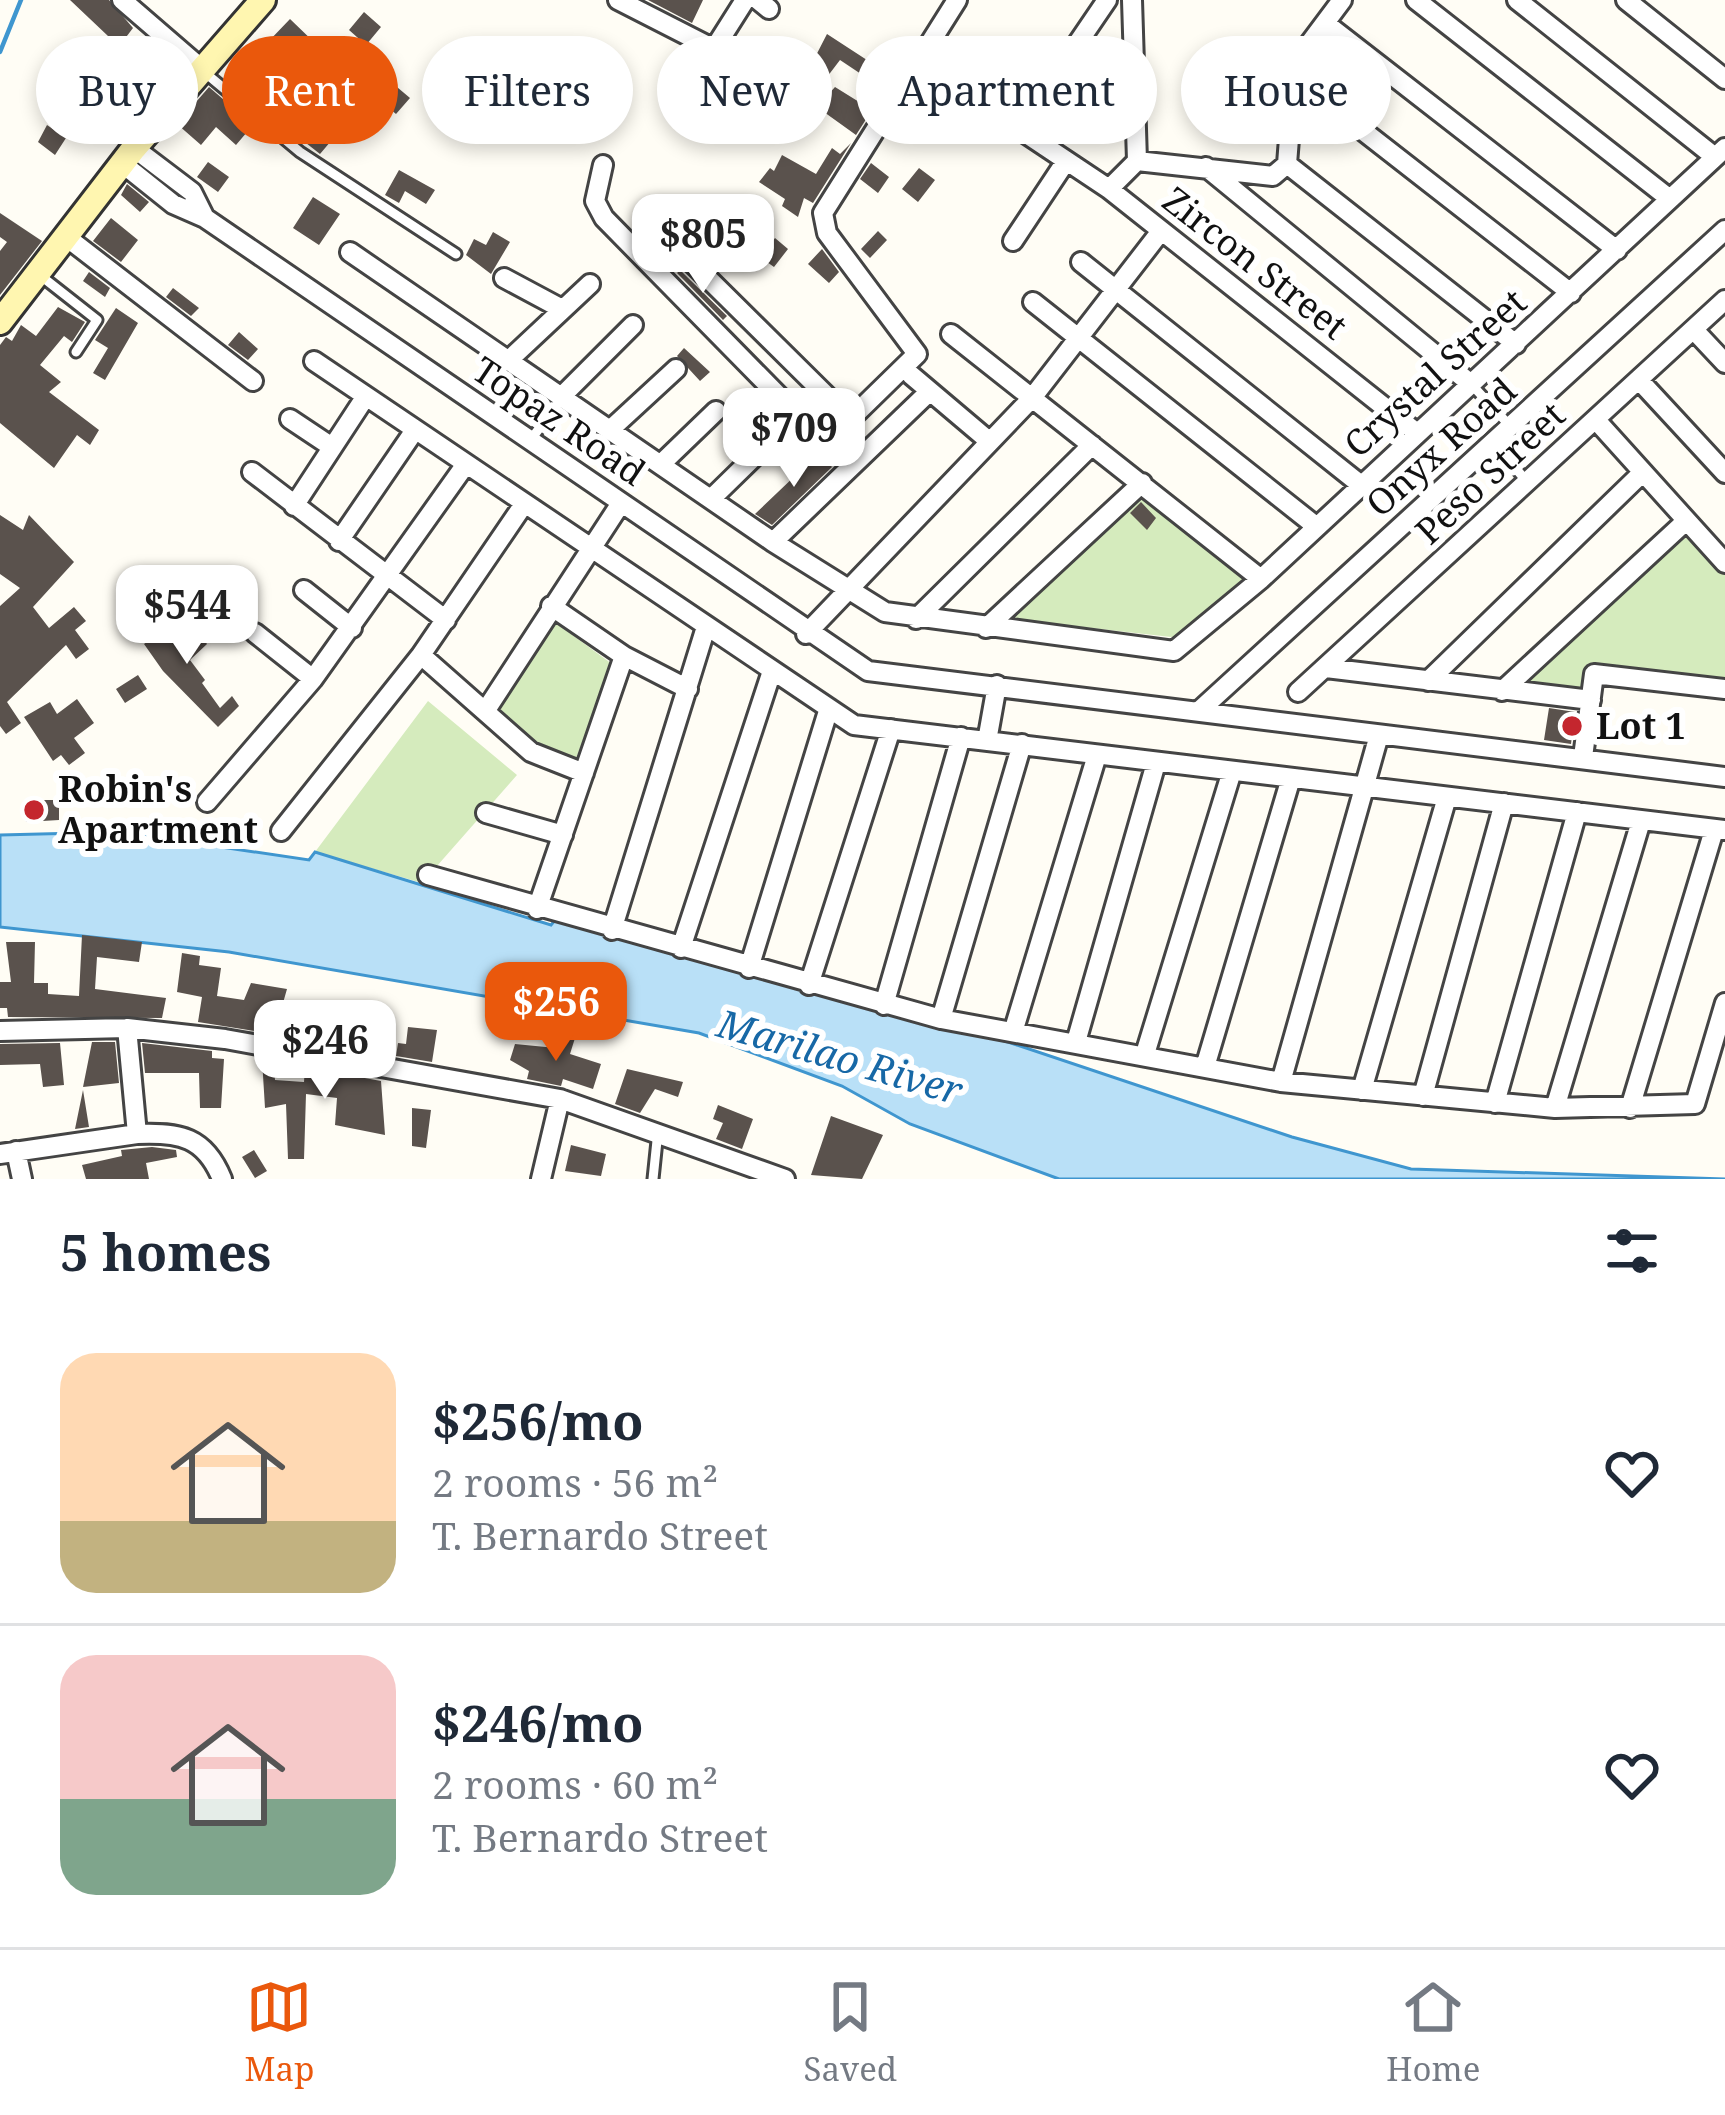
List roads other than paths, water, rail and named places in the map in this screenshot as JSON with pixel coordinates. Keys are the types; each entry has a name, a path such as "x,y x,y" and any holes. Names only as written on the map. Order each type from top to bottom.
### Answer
{"main road":[{"path":"0,322 128,156 262,0"}],"street":[{"path":"122,0 202,69"},
{"path":"618,0 714,50 745,0"},
{"path":"603,165 596,201 604,218 819,437 833,436 917,354 827,233 823,213 958,0"},
{"path":"1083,36 1107,0"},
{"path":"1132,0 1137,161"},
{"path":"1315,36 1342,0"},
{"path":"1416,0 1670,200"},
{"path":"1517,0 1720,153"},
{"path":"1626,0 1725,79"},
{"path":"1325,22 1617,250"},
{"name":"Zircon Street","path":"1042,144 1109,189 1418,433"},
{"path":"1109,189 1121,171 1137,161 1273,176 1287,164 1289,144"},
{"path":"1380,144 1571,292"},
{"name":"Crystal Street","path":"986,628 1174,651 1186,644 1720,153"},
{"name":"Topaz Road","path":"128,156 191,192 205,218 806,634 868,671 1725,777"},
{"path":"1013,241 1066,160"},
{"path":"1287,164 1516,344"},
{"path":"1206,167 1472,384"},
{"path":"656,227 849,418"},
{"name":"Onyx Road","path":"1199,711 1725,230"},
{"path":"806,634 1032,398 1161,231"},
{"path":"65,236 253,381"},
{"path":"350,252 564,394 772,542 885,613 986,628 1142,483"},
{"path":"1081,262 1361,485"},
{"path":"504,278 562,309"},
{"path":"510,359 590,284"},
{"name":"Peso Street","path":"1298,692 1725,300"},
{"path":"1033,302 1316,527"},
{"path":"564,394 633,325"},
{"path":"1694,330 1725,363"},
{"path":"951,334 1261,579"},
{"path":"314,361 854,725 1720,830 1630,1108"},
{"path":"613,428 676,369"},
{"path":"911,375 989,441"},
{"path":"1639,380 1725,472"},
{"path":"772,542 929,392"},
{"path":"294,506 366,396"},
{"path":"662,464 716,411"},
{"path":"290,419 332,447"},
{"path":"1596,420 1725,563"},
{"path":"339,541 415,430"},
{"path":"916,619 1092,445"},
{"path":"712,498 758,453"},
{"path":"207,802 313,679 466,464"},
{"path":"252,472 387,580 446,620"},
{"path":"1428,681 1641,473"},
{"path":"486,710 621,503"},
{"path":"281,831 421,655 524,504"},
{"path":"1502,691 1686,521"},
{"path":"304,590 352,628"},
{"path":"551,606 624,656 688,689"},
{"path":"612,930 706,627"},
{"path":"255,632 313,679"},
{"path":"421,655 532,752 584,773"},
{"path":"537,909 624,656"},
{"path":"1326,668 1591,700"},
{"path":"681,948 772,670"},
{"path":"1583,757 1594,674 1725,689"},
{"path":"987,741 997,686"},
{"path":"749,968 829,708"},
{"path":"809,985 891,729"},
{"path":"1281,1082 1379,734"},
{"path":"884,1005 962,737"},
{"path":"941,1019 1022,744"},
{"path":"1014,1029 1097,755"},
{"path":"1076,1042 1156,763"},
{"path":"1145,1054 1232,771"},
{"path":"1204,1067 1291,778"},
{"path":"1362,1090 1447,796"},
{"path":"1423,1096 1504,803"},
{"path":"1495,1103 1577,812"},
{"path":"486,813 563,835"},
{"path":"1555,1108 1641,821"},
{"path":"428,875 941,1019 1281,1082 1555,1108 1695,1104 1725,1004"},
{"path":"0,1031 127,1028 225,1039 560,1099 658,1130 785,1179"},
{"path":"127,1028 137,1134"},
{"path":"541,1179 560,1099"},
{"path":"22,1179 8,1152 176,1132 204,1146 222,1179"}],"lane":[{"path":"202,69 300,152 456,254"},
{"path":"37,273 97,320 76,352"},
{"path":"1472,384 1511,427"},
{"path":"530,442 564,394"},
{"path":"1494,443 1529,484"},
{"path":"653,1179 658,1130"}],"water":[{"name":"Marilao River","path":"120,832 309,860 315,852 551,925 556,919 1008,1042 1292,1137 1411,1169 1725,1179 1059,1179 910,1124 842,1086 699,1033 229,952 0,927 0,835"}],"waterway":[{"path":"0,52 21,0"}],"place":[{"name":"Lot 1","path":"1572,726"},
{"name":"Robin's Apartment","path":"34,810"}]}
